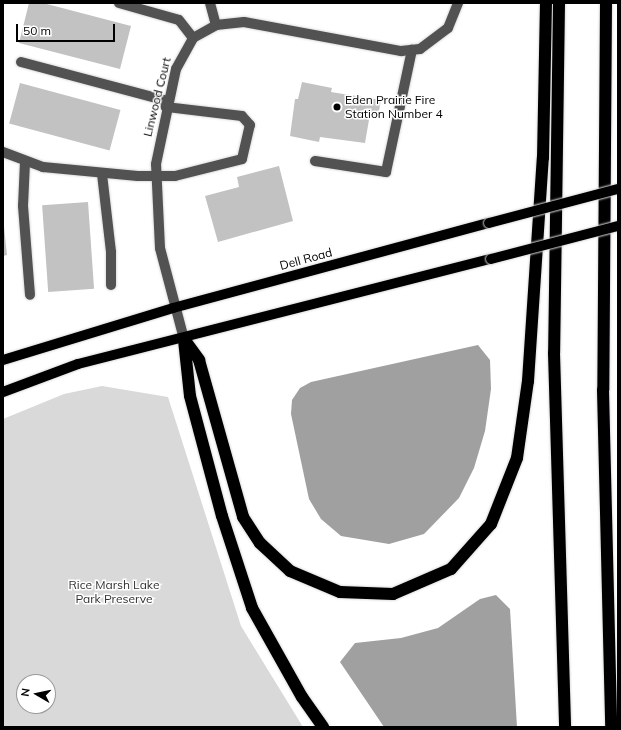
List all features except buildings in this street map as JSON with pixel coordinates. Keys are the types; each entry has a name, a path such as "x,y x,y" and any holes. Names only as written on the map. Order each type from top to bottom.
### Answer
{"highway":[{"path":"184,339 199,360 243,517 260,543 290,571 340,592 394,594 451,569 491,524 517,458 528,381 543,158 546,3"},
{"path":"559,3 554,353 565,727"},
{"path":"606,3 603,390 611,727"},
{"path":"184,339 190,396 222,516 252,608 302,697 323,727"}],"main road":[{"name":"Dell Road","path":"3,360 173,308 618,189"},
{"path":"3,392 78,364 184,339 618,226"}],"street":[{"path":"119,3 179,20 193,38"},
{"path":"210,3 216,25"},
{"name":"Linwood Court","path":"184,339 173,308 160,248 156,176 167,104 180,56 193,38 216,25 244,22 401,51 420,49 448,28 458,3"},
{"path":"315,162 386,172 412,50"},
{"path":"3,152 25,162 102,174 177,176 242,159 250,125 242,116 167,104 21,62"},
{"path":"25,162 23,206 30,295"},
{"path":"102,174 111,252 111,285"}],"green space":[{"name":"Rice Marsh Lake Park Preserve","path":"102,386 168,397 241,626 303,727 3,727 3,419 64,394"}],"shaded area":[{"path":"478,345 490,360 491,389 485,431 474,468 459,498 424,534 389,544 341,536 321,519 309,499 291,414 292,400 300,388 311,382"},
{"path":"496,595 510,609 517,727 384,727 340,662 355,643 401,638 438,628 480,599"}],"place":[{"name":"Eden Prairie Fire Station Number 4","path":"337,107"}]}
